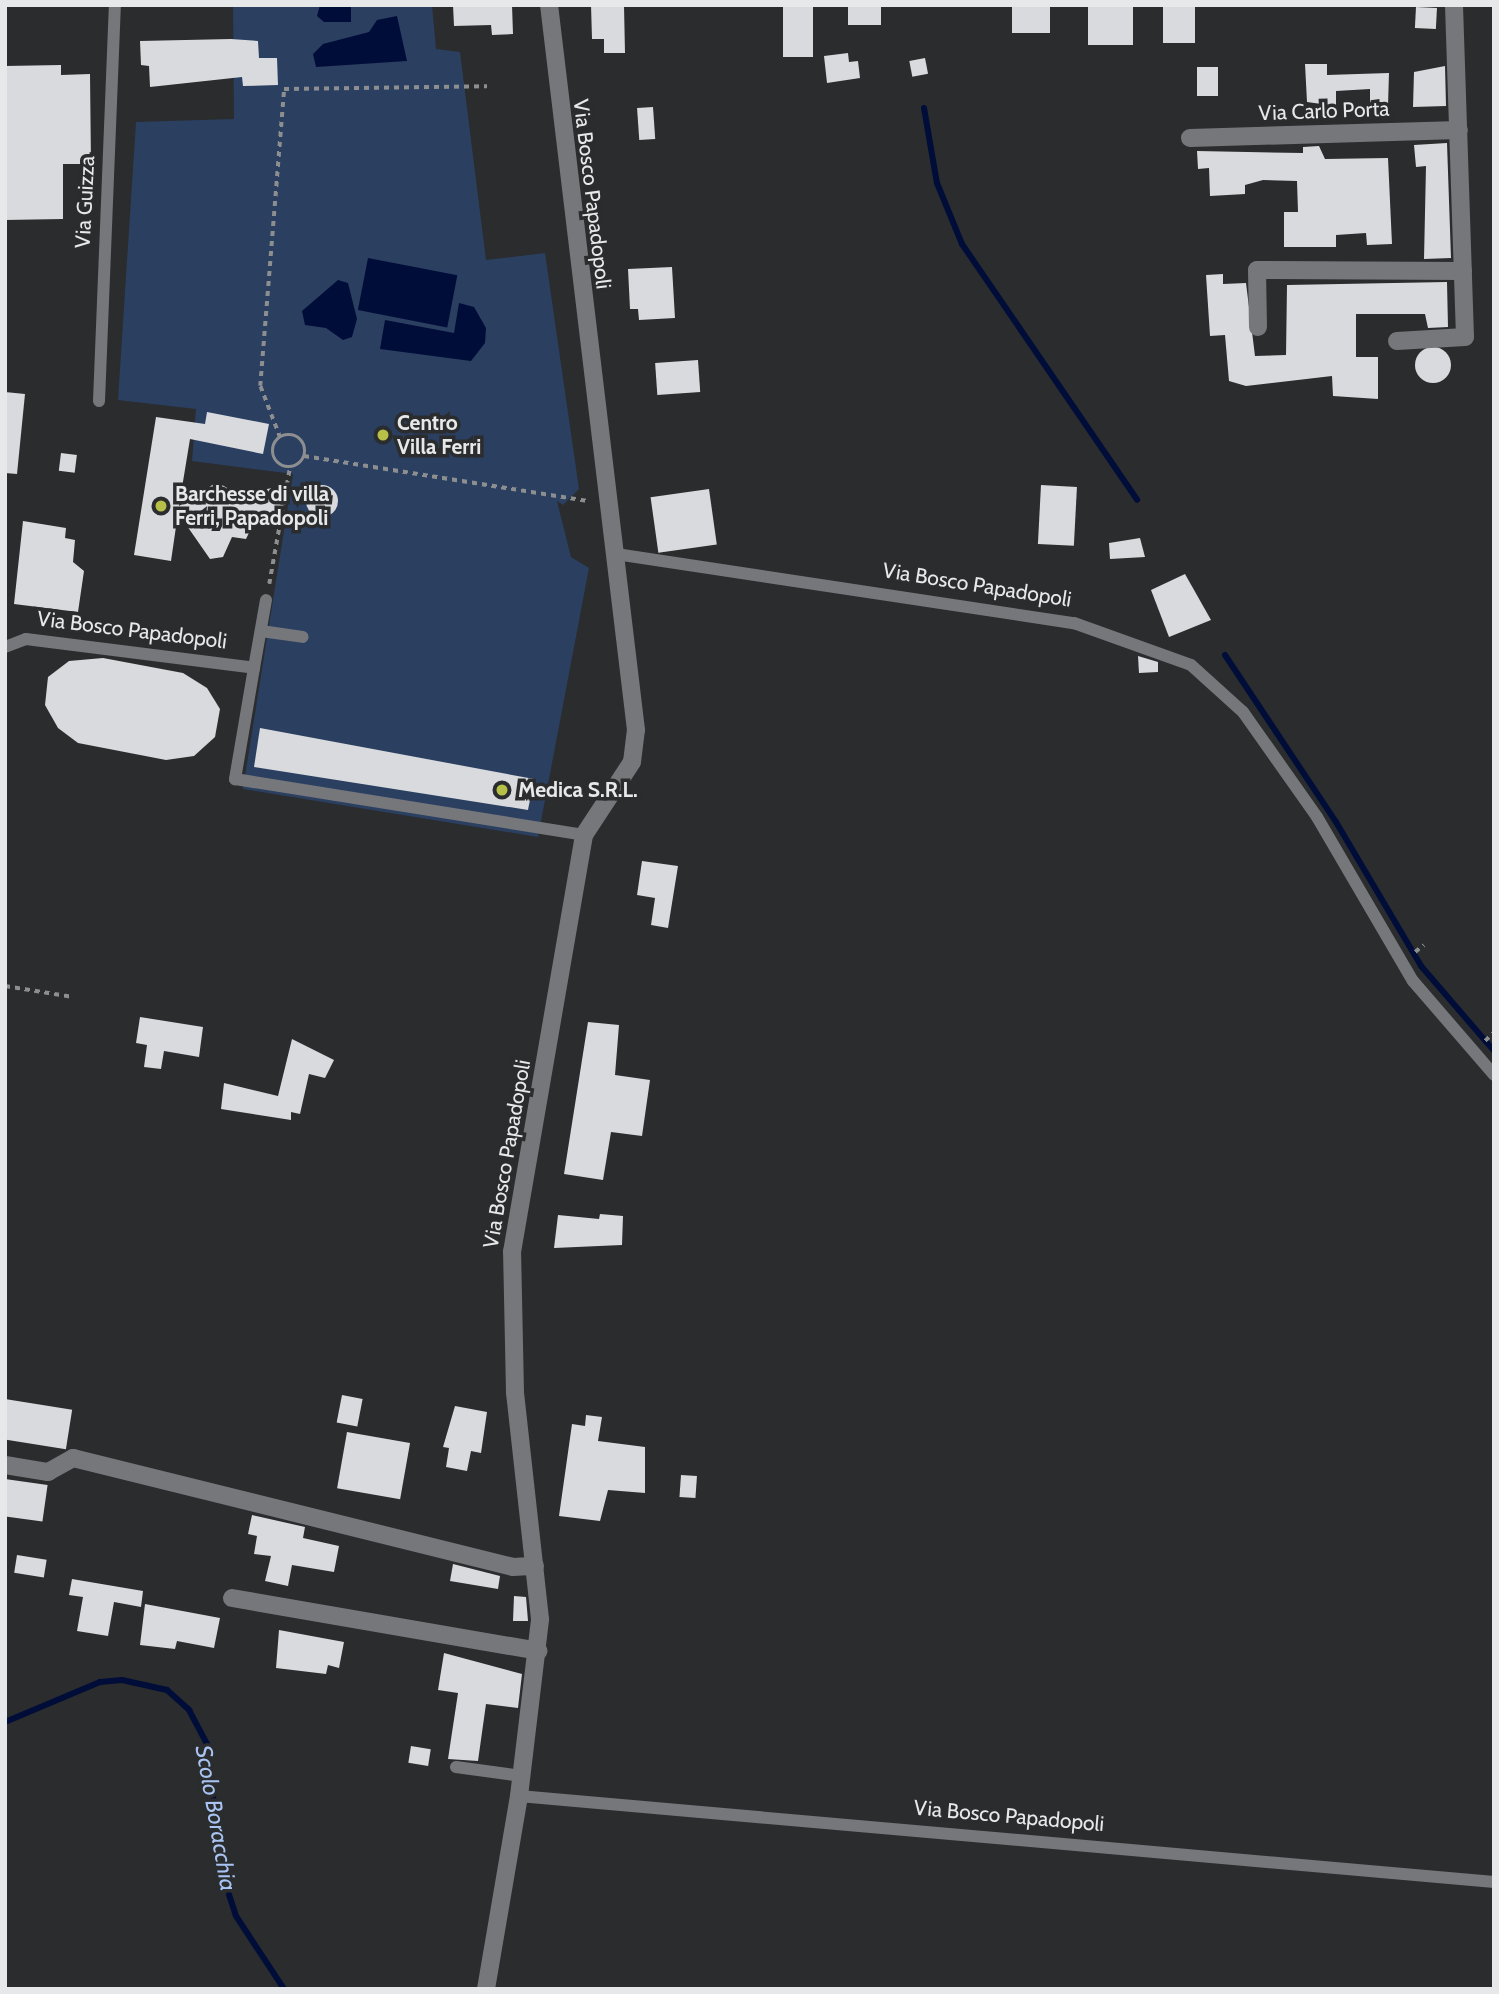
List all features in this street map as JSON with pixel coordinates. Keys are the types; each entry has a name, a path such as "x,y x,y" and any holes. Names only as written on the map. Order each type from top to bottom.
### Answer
{"street":[{"name":"Via Bosco Papadopoli","path":"486,1989 519,1796 538,1651 535,1566 515,1392 512,1252 584,835 632,762 636,730 611,502 549,5"},
{"path":"1397,341 1465,337 1454,5"},
{"name":"Via Carlo Porta","path":"1190,138 1459,130"},
{"path":"1258,327 1256,270 1463,271"},
{"path":"5,1465 48,1472 73,1458 513,1567 535,1566"},
{"path":"232,1598 538,1651"}],"lane":[{"name":"Via Guizza","path":"99,401 115,5"},
{"name":"Via Bosco Papadopoli","path":"616,554 1074,623 1191,665 1243,712 1317,817 1413,981 1494,1075"},
{"name":"Via Bosco Papadopoli","path":"266,600 235,779 584,835"},
{"path":"261,631 303,638"},
{"name":"Via Bosco Papadopoli","path":"5,648 26,639 254,668"},
{"path":"456,1767 522,1776"},
{"name":"Via Bosco Papadopoli","path":"519,1796 1494,1882"}],"path":[{"path":"290,466 274,456 279,438 260,386 284,89 487,86"},
{"path":"279,438 298,437 304,456"},
{"path":"266,600 290,466 304,456 556,500 611,502"},
{"path":"1418,950 1424,944"},
{"path":"5,986 73,997"},
{"path":"1489,1037 1493,1033"}],"shaded area":[{"name":"Centro Villa Ferri","path":"233,5 432,5 436,49 460,52 486,260 545,253 579,489 563,505 557,501 571,557 589,568 538,837 243,789 293,474 192,461 196,409 118,400 136,122 234,119"},
{"path":"320,5 351,5 351,22 324,22 317,16"},
{"path":"397,16 407,61 316,67 313,54 323,44 369,32 377,20"},
{"path":"368,258 457,275 447,327 358,310"},
{"path":"338,280 348,283 357,319 352,337 343,340 326,328 305,325 302,311"},
{"path":"459,303 474,307 486,328 485,343 471,361 380,349 385,320 454,333"}],"building":[{"path":"453,5 512,5 513,34 492,35 491,25 454,26"},
{"path":"591,5 624,5 625,53 604,53 604,39 592,39"},
{"path":"783,5 813,5 813,57 783,57"},
{"path":"848,5 881,5 881,25 848,25"},
{"path":"1012,5 1050,5 1050,33 1012,33"},
{"path":"1088,5 1133,5 1133,45 1088,45"},
{"path":"1163,5 1195,5 1195,43 1163,43"},
{"path":"1416,7 1437,8 1436,29 1415,28"},
{"path":"140,41 258,41 259,58 277,58 278,85 243,86 242,77 150,87 149,66 141,65"},
{"path":"848,53 849,62 858,61 860,78 827,83 824,56"},
{"path":"925,58 928,74 912,77 909,61"},
{"path":"1305,64 1327,64 1327,75 1389,73 1388,106 1370,107 1370,89 1336,91 1336,106 1307,102"},
{"path":"61,65 61,75 90,74 91,164 63,164 63,219 5,220 5,66"},
{"path":"1445,66 1446,106 1413,107 1414,72"},
{"path":"1197,67 1218,67 1218,96 1197,96"},
{"path":"653,107 655,139 639,140 637,108"},
{"path":"1447,143 1451,258 1424,259 1426,166 1416,167 1414,145"},
{"path":"1319,146 1325,159 1388,158 1392,244 1367,245 1366,233 1336,235 1336,247 1284,247 1284,212 1298,212 1297,181 1263,180 1245,185 1245,194 1210,196 1209,168 1198,169 1197,151 1303,153 1303,147"},
{"path":"672,267 675,318 639,320 638,309 630,309 628,269"},
{"path":"1223,274 1223,284 1246,283 1255,356 1286,355 1287,285 1447,282 1448,327 1428,328 1425,314 1356,314 1356,357 1378,357 1378,399 1333,396 1332,376 1246,386 1229,381 1225,335 1210,336 1206,275"},
{"path":"1433,347 1445,353 1451,365 1445,377 1433,383 1421,377 1415,365 1421,353"},
{"path":"698,360 700,392 657,395 655,363"},
{"path":"5,392 25,394 17,474 5,473"},
{"path":"207,412 269,424 263,454 190,439 179,506 217,482 239,495 272,488 285,504 270,520 256,518 246,539 232,537 223,557 210,559 178,513 171,561 134,555 156,417 205,424"},
{"path":"61,453 77,455 75,473 59,471"},
{"path":"322,485 333,490 338,501 333,512 322,517 311,512 306,501 311,490"},
{"path":"1041,485 1077,487 1074,546 1038,544"},
{"path":"709,489 717,544 658,553 651,497"},
{"path":"23,521 66,528 65,538 75,540 73,562 84,571 78,612 14,604"},
{"path":"1140,538 1145,557 1110,559 1109,543"},
{"path":"1185,574 1211,620 1169,637 1151,590"},
{"path":"1138,656 1158,662 1158,672 1139,673"},
{"path":"103,658 183,673 207,688 220,709 215,737 194,756 166,760 78,743 58,728 45,705 48,677 69,661"},
{"path":"260,728 534,779 528,810 254,767"},
{"path":"642,861 678,866 668,928 651,925 655,898 637,895"},
{"path":"140,1017 203,1027 199,1057 164,1051 161,1069 144,1067 147,1045 136,1043"},
{"path":"588,1022 619,1025 615,1075 650,1080 642,1136 611,1132 603,1180 564,1174"},
{"path":"292,1039 334,1060 325,1078 309,1074 300,1114 291,1112 291,1120 221,1109 224,1083 278,1096"},
{"path":"600,1214 623,1216 622,1245 554,1248 558,1215 599,1219"},
{"path":"342,1395 363,1399 357,1426 337,1422"},
{"path":"5,1399 72,1410 66,1449 5,1439"},
{"path":"455,1406 487,1412 481,1453 471,1451 467,1471 446,1467 449,1448 443,1447"},
{"path":"586,1415 602,1417 598,1441 645,1447 645,1493 608,1490 600,1521 559,1516 572,1424 585,1426"},
{"path":"347,1432 410,1443 400,1499 337,1488"},
{"path":"681,1475 697,1476 695,1498 679,1497"},
{"path":"5,1479 48,1485 42,1522 5,1516"},
{"path":"252,1515 305,1527 303,1538 339,1546 334,1572 292,1565 288,1586 265,1581 271,1556 254,1554 257,1536 248,1534"},
{"path":"17,1555 47,1560 44,1577 14,1573"},
{"path":"453,1564 500,1576 498,1589 450,1581"},
{"path":"72,1579 143,1591 141,1607 114,1602 108,1636 77,1631 83,1597 69,1595"},
{"path":"514,1596 526,1597 528,1621 513,1621"},
{"path":"145,1604 220,1618 214,1648 177,1641 175,1649 140,1645"},
{"path":"279,1630 344,1642 339,1668 328,1665 326,1674 276,1668"},
{"path":"444,1653 522,1674 518,1708 486,1704 478,1761 448,1759 458,1693 438,1690"},
{"path":"411,1746 431,1749 428,1766 408,1763"}],"waterway":[{"path":"924,108 937,183 962,244 1137,500"},
{"path":"1225,655 1336,822 1421,966 1494,1051"},
{"name":"Scolo Boracchia","path":"5,1722 100,1682 122,1680 167,1690 189,1710 207,1744 222,1873 236,1916 284,1989"}],"place":[{"name":"Centro Villa Ferri","path":"383,435"},
{"name":"Barchesse di villa Ferri, Papadopoli","path":"161,506"},
{"name":"Medica S.R.L.","path":"502,790"}]}
